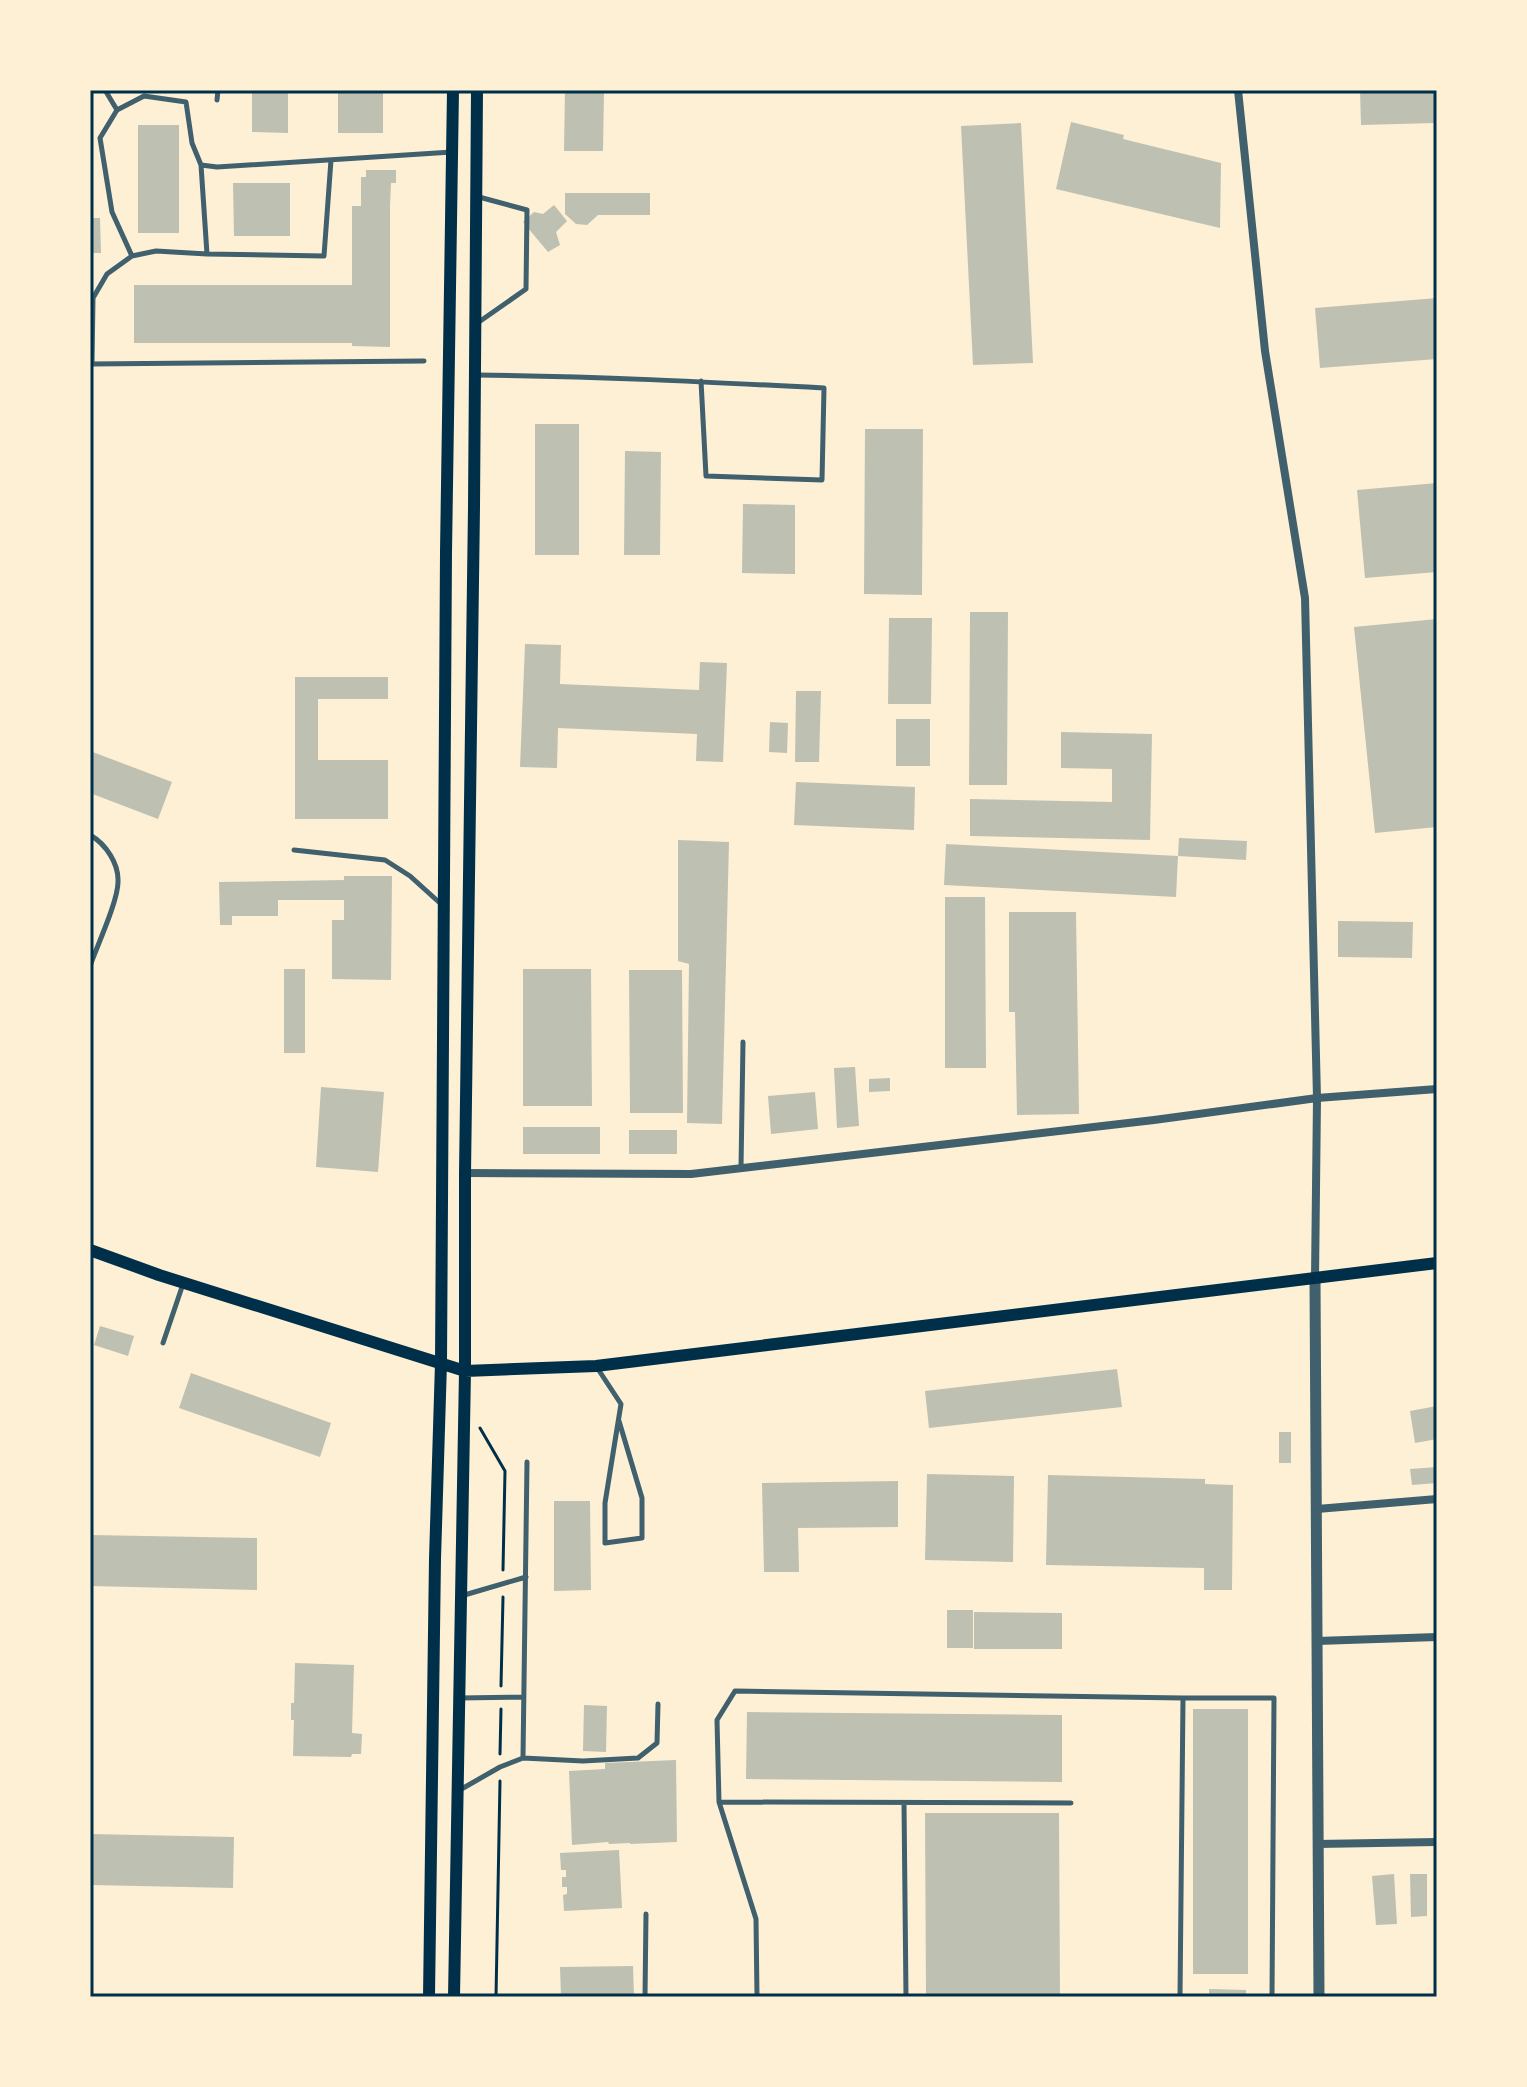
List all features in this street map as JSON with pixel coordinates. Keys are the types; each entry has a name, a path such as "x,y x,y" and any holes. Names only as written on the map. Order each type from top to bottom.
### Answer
{"main road":[{"path":"429,1997 441,1363 446,537 453,90"},
{"path":"454,1997 465,1371 477,90"},
{"path":"90,1250 184,1283 465,1371 596,1366 1437,1263"}],"street":[{"path":"1238,90 1265,351 1305,598 1317,1098 1315,1279 1319,1997"},
{"path":"465,1173 691,1174 1317,1098 1437,1089"},
{"path":"1317,1509 1437,1499"},
{"path":"1317,1641 1437,1637"},
{"path":"1317,1844 1437,1842"}],"lane":[{"path":"105,90 117,110"},
{"path":"217,100 218,90"},
{"path":"132,256 112,212 100,138 117,110 144,96 186,102 192,143 201,165 207,254"},
{"path":"201,165 217,167 453,152"},
{"path":"331,160 324,256 156,251 132,256 107,274 92,298 91,364 424,361"},
{"path":"475,325 526,289 527,210 476,196"},
{"path":"475,375 701,381 824,388 822,480 706,476 701,381"},
{"path":"90,835 114,861 118,880 90,966"},
{"path":"294,850 385,860 410,876 443,906"},
{"path":"741,1168 743,1042"},
{"path":"163,1343 184,1283"},
{"path":"596,1366 621,1404 605,1503 605,1543 642,1538 642,1498 619,1421"},
{"path":"523,1758 527,1462"},
{"path":"460,1596 526,1577"},
{"path":"757,1997 756,1919 719,1802 717,1720 735,1691 1274,1698 1272,1997"},
{"path":"458,1698 524,1697"},
{"path":"1180,1997 1183,1698"},
{"path":"457,1791 523,1758 583,1761 638,1758 657,1743 658,1704"},
{"path":"719,1802 1071,1803"},
{"path":"904,1803 906,1997"},
{"path":"645,1997 646,1914"}],"building":[{"path":"252,90 288,90 288,133 252,132"},
{"path":"338,90 383,90 383,133 338,133"},
{"path":"565,90 604,90 603,151 564,151"},
{"path":"1360,90 1434,90 1435,123 1361,125"},
{"path":"1071,122 1124,135 1123,139 1221,163 1220,228 1056,189"},
{"path":"1021,123 1033,363 973,365 961,126"},
{"path":"138,125 179,125 179,233 138,233"},
{"path":"366,170 396,170 396,183 391,183 390,206 390,347 352,346 352,343 134,343 134,285 352,285 352,206 361,206 361,177 366,177"},
{"path":"233,183 290,183 290,236 234,236"},
{"path":"565,193 650,193 650,215 598,215 587,225 576,224 565,214"},
{"path":"554,205 567,221 556,232 560,245 548,252 523,222 534,212 543,214"},
{"path":"90,218 100,218 101,253 90,253"},
{"path":"1437,298 1437,359 1320,368 1315,308"},
{"path":"535,424 579,424 579,555 535,555"},
{"path":"865,429 923,429 922,595 864,594"},
{"path":"625,451 661,452 660,555 624,555"},
{"path":"1437,483 1437,572 1365,578 1357,490"},
{"path":"743,504 795,505 795,574 742,573"},
{"path":"970,612 1008,612 1007,785 969,785"},
{"path":"889,618 932,618 931,704 888,704"},
{"path":"1437,619 1437,827 1375,833 1354,627"},
{"path":"525,644 561,645 560,684 699,690 700,662 727,663 723,762 696,761 697,734 558,728 557,768 520,767"},
{"path":"295,677 388,677 388,699 318,699 318,760 388,760 388,819 295,819"},
{"path":"796,691 821,691 819,762 795,762"},
{"path":"896,719 930,719 930,766 896,766"},
{"path":"770,722 788,723 787,753 769,752"},
{"path":"1061,732 1152,734 1150,840 970,836 970,799 1112,802 1112,769 1061,768"},
{"path":"90,751 172,782 158,819 90,793"},
{"path":"796,782 915,787 914,830 794,825"},
{"path":"1179,838 1247,841 1246,860 1178,856"},
{"path":"678,840 729,842 722,1124 687,1123 689,964 678,961"},
{"path":"946,844 1178,856 1176,897 944,885"},
{"path":"344,876 392,876 391,980 332,979 332,920 344,920 344,900 278,900 278,916 232,916 232,925 220,925 219,882 344,880"},
{"path":"945,897 985,897 986,1068 945,1068"},
{"path":"1009,912 1076,912 1079,1114 1017,1115 1015,1012 1009,1012"},
{"path":"1338,921 1413,922 1412,958 1338,957"},
{"path":"284,969 305,969 305,1053 284,1053"},
{"path":"523,969 591,969 592,1106 523,1106"},
{"path":"629,970 682,970 683,1113 630,1113"},
{"path":"855,1067 859,1126 837,1128 834,1068"},
{"path":"890,1078 890,1091 869,1092 869,1079"},
{"path":"321,1087 384,1092 378,1172 316,1167"},
{"path":"815,1092 818,1129 771,1134 768,1096"},
{"path":"523,1127 600,1127 600,1154 523,1154"},
{"path":"629,1130 677,1130 677,1154 629,1154"},
{"path":"100,1326 134,1336 128,1356 94,1345"},
{"path":"1117,1369 1122,1407 929,1428 925,1391"},
{"path":"191,1373 331,1423 320,1457 179,1408"},
{"path":"1437,1406 1437,1439 1415,1443 1410,1411"},
{"path":"1279,1432 1291,1432 1291,1463 1279,1463"},
{"path":"1437,1467 1437,1483 1412,1485 1410,1469"},
{"path":"927,1474 1014,1476 1013,1562 925,1560"},
{"path":"1048,1475 1205,1479 1205,1484 1233,1485 1232,1590 1204,1590 1204,1568 1046,1565"},
{"path":"898,1481 898,1527 798,1528 799,1572 764,1572 762,1483"},
{"path":"554,1501 590,1501 591,1590 554,1591"},
{"path":"90,1535 257,1538 257,1590 90,1586"},
{"path":"947,1610 973,1610 973,1648 947,1648"},
{"path":"974,1612 1062,1613 1062,1649 974,1649"},
{"path":"295,1663 354,1665 352,1733 362,1734 361,1754 352,1754 351,1757 293,1756 291,1703 294,1703"},
{"path":"584,1705 607,1706 606,1752 583,1751"},
{"path":"1193,1709 1248,1709 1248,1974 1193,1974"},
{"path":"747,1712 1062,1715 1062,1782 746,1779"},
{"path":"676,1760 677,1842 572,1845 569,1771 605,1769 605,1763"},
{"path":"925,1813 1059,1813 1060,1997 926,1997"},
{"path":"90,1834 234,1837 233,1888 90,1885"},
{"path":"619,1850 622,1908 564,1911 563,1895 567,1894 567,1887 562,1887 562,1877 566,1877 566,1870 561,1870 560,1853"},
{"path":"1394,1874 1397,1924 1376,1925 1372,1876"},
{"path":"1410,1874 1427,1874 1427,1916 1411,1917"},
{"path":"633,1966 634,1997 561,1997 560,1967"},
{"path":"1209,1989 1246,1990 1246,1997 1209,1997"}]}
